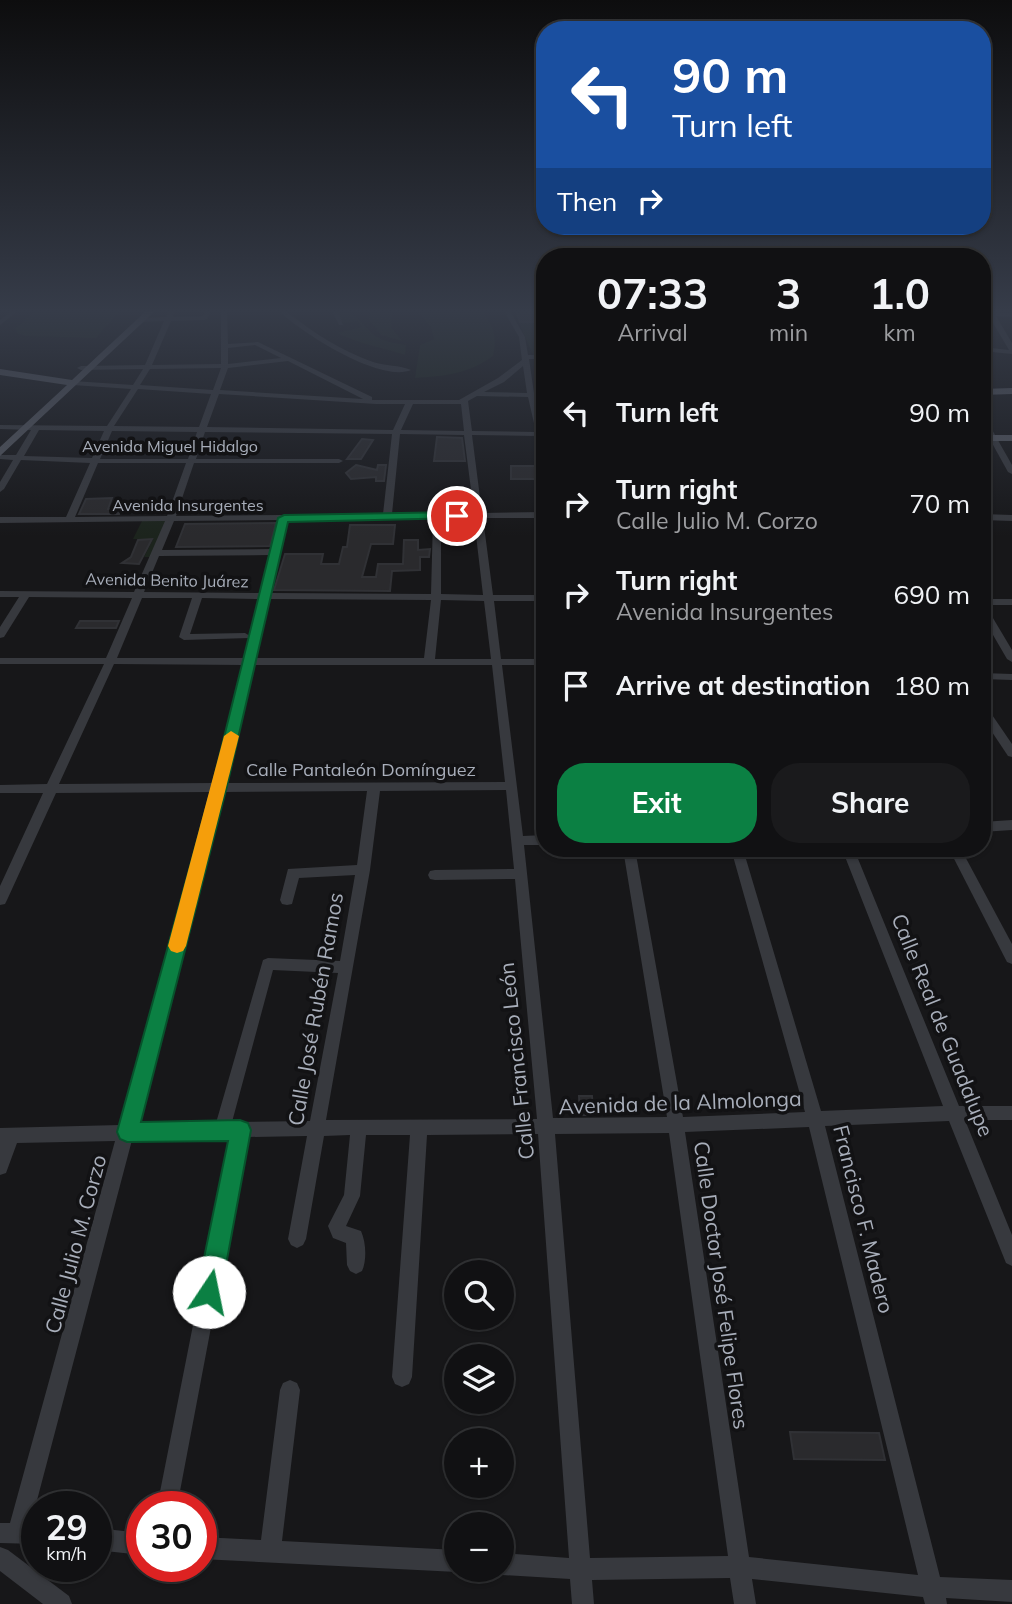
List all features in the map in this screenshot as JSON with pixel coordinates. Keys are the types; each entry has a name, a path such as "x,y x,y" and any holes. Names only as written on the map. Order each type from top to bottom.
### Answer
{"main road":[{"path":"0,455 65,386"},
{"path":"991,392 1012,391"},
{"path":"0,442 26,427"},
{"path":"991,438 1012,438"}],"street":[{"path":"112,386 408,404 464,401 489,386"},
{"path":"0,900 139,595 220,386"},
{"path":"344,386 376,402"},
{"path":"529,386 536,412"},
{"path":"69,520 110,428 136,388"},
{"path":"478,394 536,395"},
{"name":"Calle Francisco León","path":"464,401 470,433 521,874 546,1127 583,1604"},
{"path":"387,516 396,432 408,404"},
{"path":"0,427 536,433"},
{"path":"0,489 17,459 26,427"},
{"path":"991,443 1011,469"},
{"name":"Avenida Miguel Hidalgo","path":"0,455 17,459 95,461 339,461"},
{"name":"Avenida Insurgentes","path":"0,520 536,515"},
{"path":"429,662 436,598 437,516"},
{"path":"991,517 1012,518"},
{"name":"Calle Julio M. Corzo","path":"18,1533 219,786 284,518"},
{"path":"156,553 275,552"},
{"name":"Avenida Benito Juárez","path":"0,594 536,598"},
{"path":"0,635 26,594"},
{"path":"198,596 184,637 245,636"},
{"path":"991,602 1012,602"},
{"path":"991,623 1012,659"},
{"path":"0,661 536,662"},
{"path":"991,676 1012,677"},
{"path":"991,722 1012,753"},
{"name":"Calle Pantaleón Domínguez","path":"0,789 512,786"},
{"name":"Calle José Rubén Ramos","path":"297,1239 363,870 374,787"},
{"path":"991,826 1012,825"},
{"path":"517,841 536,840"},
{"name":"Calle Doctor José Felipe Flores","path":"629,857 676,1125 746,1604"},
{"name":"Francisco F. Madero","path":"739,857 816,1118 934,1596"},
{"name":"Calle Real de Guadalupe","path":"851,857 1012,1258"},
{"path":"959,857 1012,958"},
{"path":"287,900 293,873 363,870"},
{"path":"435,876 521,874"},
{"path":"170,1491 231,1130 268,964 346,967"},
{"path":"816,1118 1012,1113"},
{"name":"Avenida de la Almolonga","path":"6,1136 318,1128 676,1125 816,1118"},
{"path":"402,1377 419,1128"},
{"path":"356,1265 355,1237 339,1232 337,1226 352,1196 359,1129"},
{"path":"0,1167 6,1136"},
{"path":"270,1550 290,1390"},
{"path":"217,1549 444,1560"},
{"path":"0,1558 61,1604"},
{"path":"514,1565 580,1569 740,1567 934,1596 1012,1591"}],"shaded area":[{"path":"167,520 151,557 144,557 153,539 133,539 142,521"}],"building":[{"path":"437,437 462,438 465,461 434,461"},
{"path":"362,439 373,440 361,459 347,459"},
{"path":"356,465 377,470 378,465 386,465 384,481 376,481 376,477 351,479 346,473"},
{"path":"511,466 536,466 536,479 511,479"},
{"path":"112,498 108,509 120,510 119,514 79,514 86,499"},
{"path":"276,523 270,546 176,547 185,524"},
{"path":"350,525 395,525 393,544 371,544 362,577 376,577 378,564 403,564 404,540 418,540 418,550 430,549 429,557 420,557 420,570 392,571 390,591 274,590 285,554 323,554 321,564 339,564 343,547 347,547"},
{"path":"152,539 139,564 122,563 131,557 138,540"},
{"path":"80,621 119,621 116,628 76,628"},
{"path":"579,1096 592,1096 593,1115 580,1115"},
{"path":"790,1432 879,1433 885,1460 794,1459"}],"slow traffic":[{"path":"177,946 231,736"}],"route":[{"path":"209,1292 240,1130 127,1132 219,786 284,518 457,516"}]}
